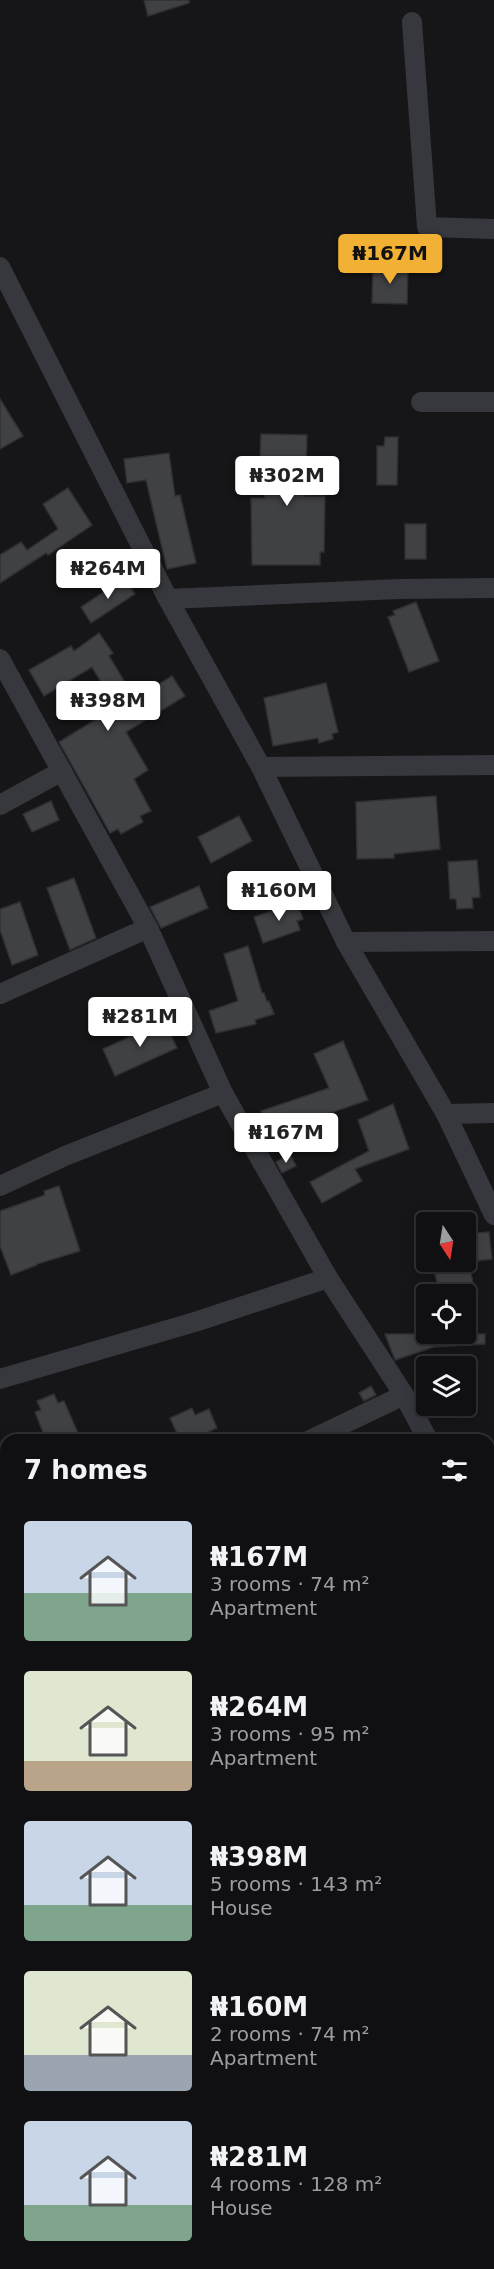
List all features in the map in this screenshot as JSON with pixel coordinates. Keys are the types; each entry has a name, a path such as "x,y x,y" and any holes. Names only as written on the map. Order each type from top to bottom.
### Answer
{"street":[{"path":"412,22 427,227 494,229"},
{"path":"0,267 168,599 261,767 346,942 446,1114 494,1215"},
{"path":"421,402 494,402"},
{"path":"168,599 399,589 494,588"},
{"path":"0,659 5,680 62,771 147,928 223,1092 398,1398 424,1434"},
{"path":"261,767 494,765"},
{"path":"0,805 62,771"},
{"path":"0,994 147,928"},
{"path":"346,942 494,941"},
{"path":"0,1186 65,1156 223,1092"},
{"path":"446,1114 494,1113"},
{"path":"0,1379 198,1321 328,1278"},
{"path":"323,1434 398,1398"},
{"path":"398,1398 411,1434"}],"building":[{"path":"144,0 189,0 189,3 148,16"},
{"path":"373,267 408,268 407,304 372,303"},
{"path":"0,399 23,436 0,449"},
{"path":"261,434 307,435 305,496 325,496 324,552 320,552 320,565 252,565 251,498 264,498 265,462 260,461"},
{"path":"385,437 398,437 397,485 377,485 377,446 384,446"},
{"path":"169,453 175,496 180,495 196,563 167,569 146,480 127,483 124,459"},
{"path":"68,488 92,525 48,555 46,553 0,583 0,555 21,542 27,550 58,529 43,504"},
{"path":"405,524 426,524 426,559 405,559"},
{"path":"125,578 135,594 91,623 81,607"},
{"path":"416,602 439,661 409,672 388,617 395,615 393,611"},
{"path":"99,633 113,653 109,656 135,699 172,676 185,696 126,732 148,770 134,779 151,811 140,816 143,822 121,834 118,829 110,833 59,742 116,707 92,667 44,696 29,670 71,646 74,651"},
{"path":"326,683 338,732 332,734 333,739 319,743 318,738 273,746 264,698"},
{"path":"436,796 440,849 394,854 394,858 357,859 356,802"},
{"path":"51,801 59,820 32,832 23,814"},
{"path":"239,816 252,841 211,863 198,837"},
{"path":"477,860 480,897 472,898 473,908 457,909 456,899 450,899 448,862"},
{"path":"74,878 96,938 70,950 47,888"},
{"path":"199,886 208,908 161,928 150,907"},
{"path":"20,902 38,955 12,965 0,930 0,909"},
{"path":"297,902 303,919 297,921 300,930 263,943 254,917"},
{"path":"248,946 262,993 267,1002 269,1001 274,1014 255,1020 256,1024 216,1033 209,1011 238,1001 224,954"},
{"path":"164,1021 177,1048 115,1076 103,1049"},
{"path":"343,1041 368,1100 269,1134 261,1111 329,1088 314,1054"},
{"path":"393,1104 409,1149 355,1169 362,1181 322,1203 310,1182 369,1151 358,1120"},
{"path":"290,1154 296,1166 282,1173 276,1162"},
{"path":"59,1186 80,1251 37,1264 11,1275 0,1246 0,1211 45,1195 44,1191"},
{"path":"489,1232 492,1259 476,1261 476,1233"},
{"path":"434,1272 470,1272 474,1284 438,1284"},
{"path":"385,1334 416,1334 416,1344 476,1344 476,1334 485,1334 485,1344 434,1347 395,1360"},
{"path":"371,1386 376,1395 364,1401 359,1393"},
{"path":"54,1394 58,1403 64,1401 78,1434 44,1434 35,1412 41,1410 37,1401"},
{"path":"192,1408 195,1415 209,1409 217,1428 204,1434 177,1434 170,1418"}]}
